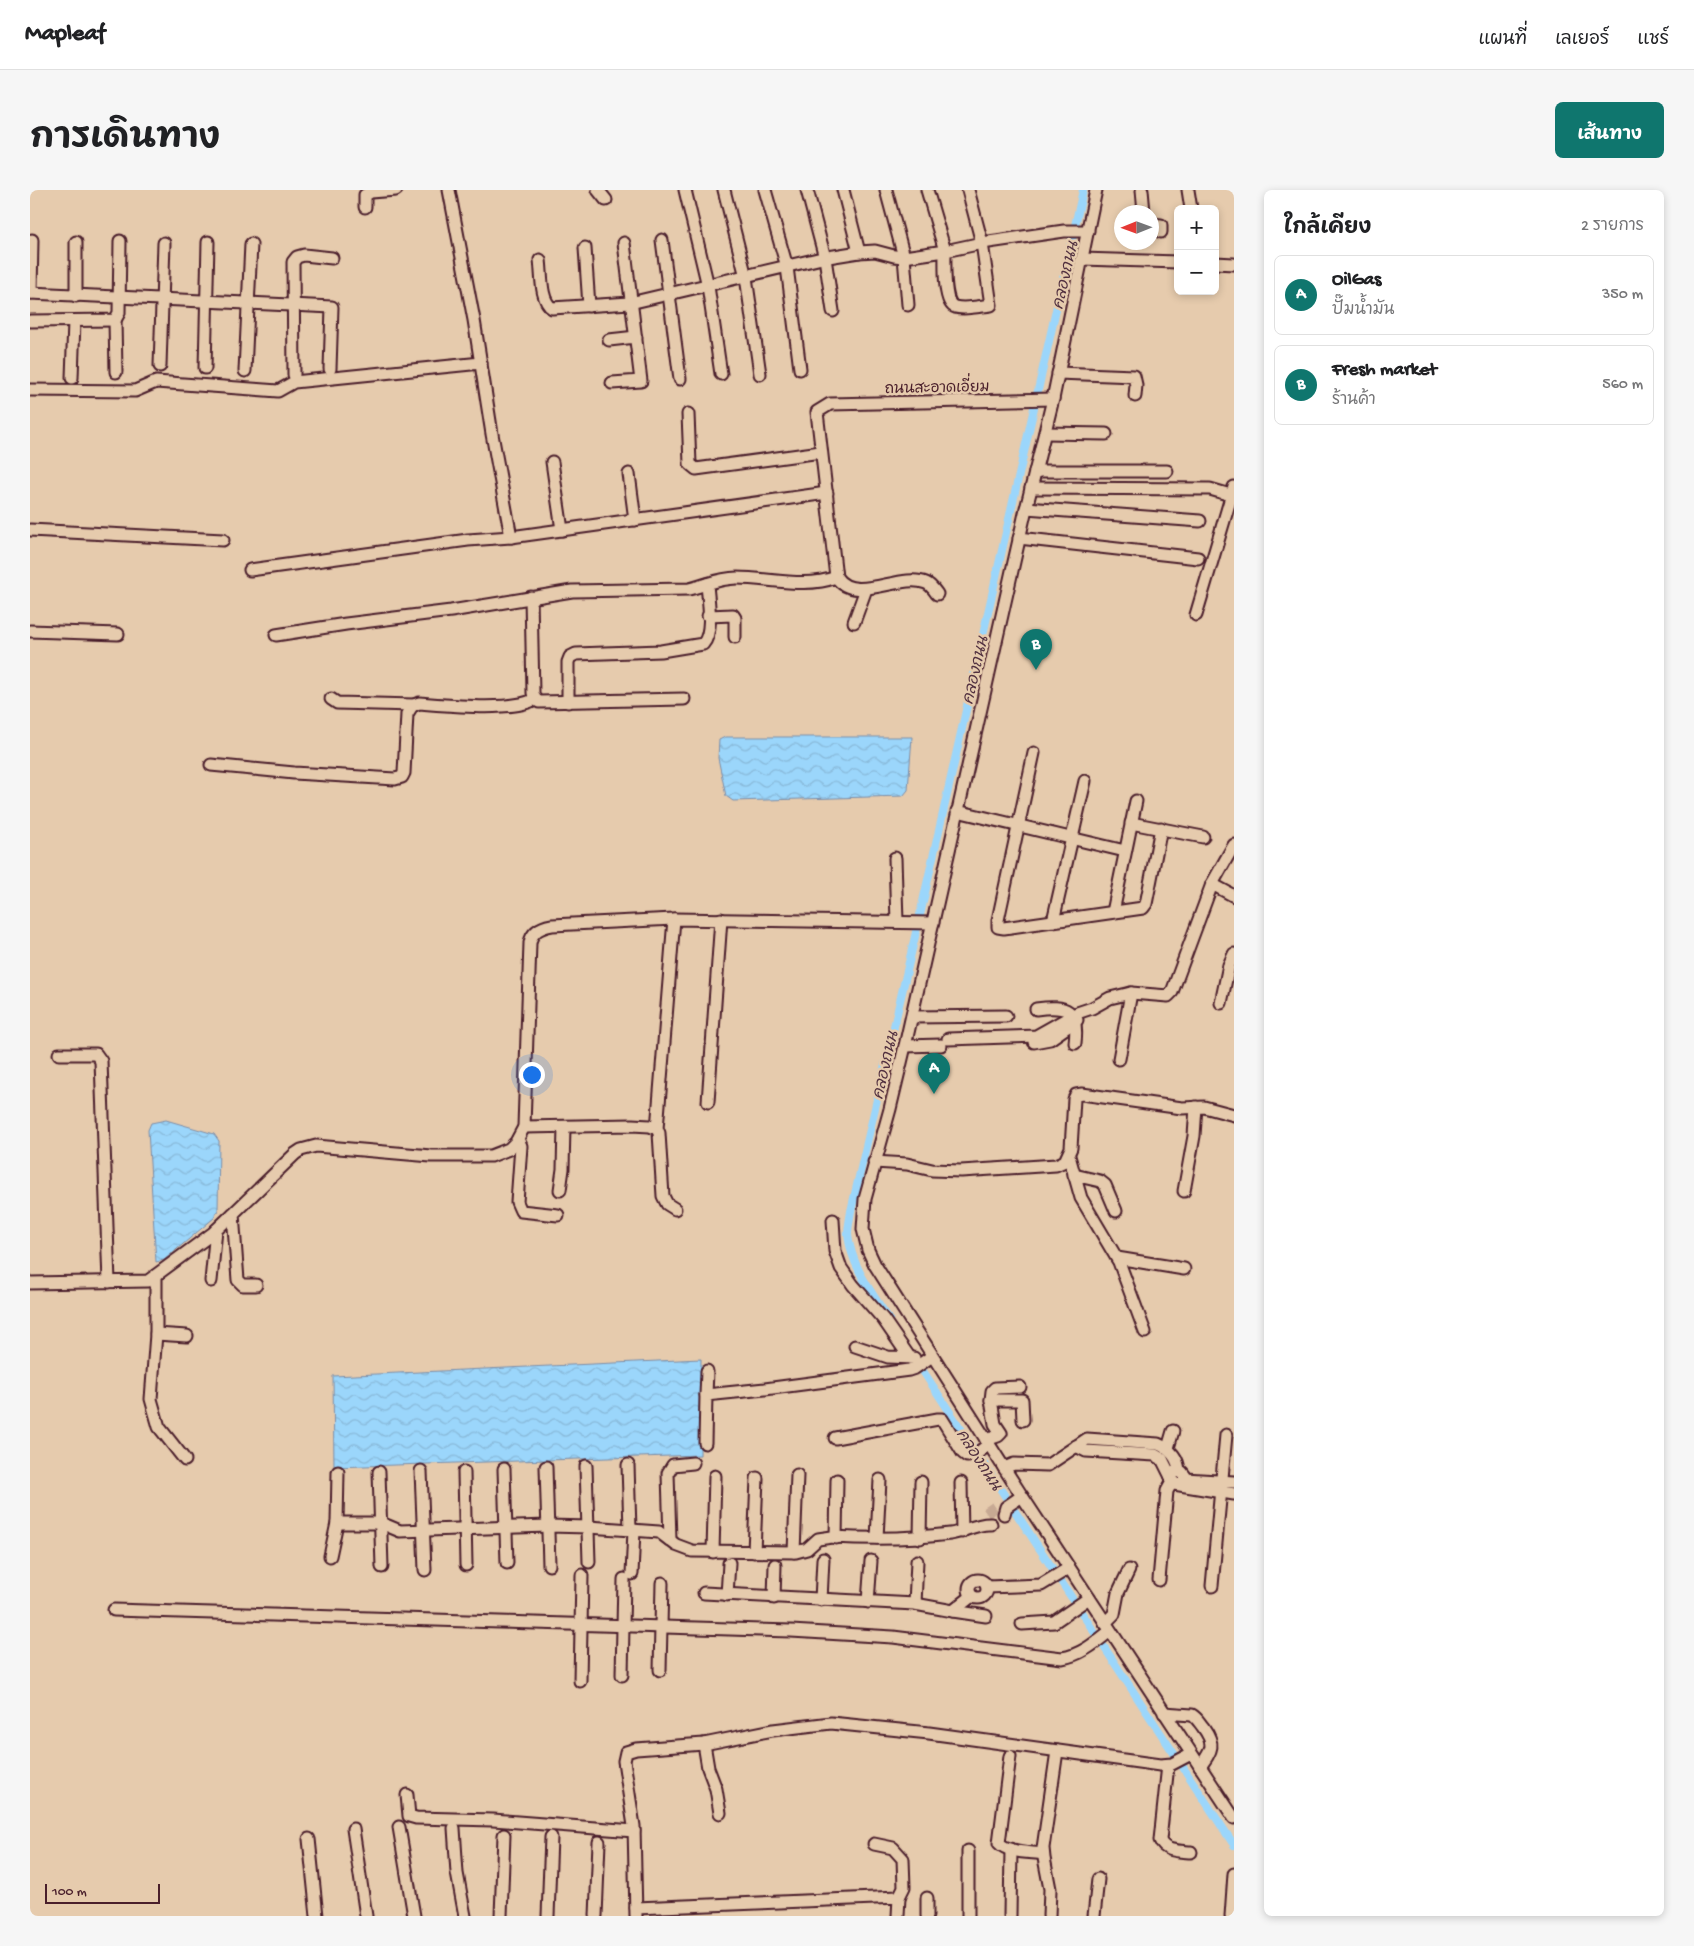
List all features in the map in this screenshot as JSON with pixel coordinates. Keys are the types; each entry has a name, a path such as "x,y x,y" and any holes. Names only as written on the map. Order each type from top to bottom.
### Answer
{"street":[{"path":"365,207 365,195 371,192 396,190"},
{"path":"449,190 511,537"},
{"path":"598,190 606,200"},
{"path":"685,190 708,286 720,374"},
{"path":"724,190 746,277 760,374"},
{"path":"765,190 787,267 800,369"},
{"path":"807,190 825,258 833,311"},
{"path":"843,190 859,252"},
{"path":"886,190 904,256 908,305"},
{"path":"928,190 945,251 947,295 951,305 956,308 991,305 982,243 968,190"},
{"path":"1096,190 1084,231 1082,259 1058,373 1049,399 1045,433 1019,538 957,811 929,922 912,1017 890,1109 865,1199 862,1229 875,1266 922,1357 1004,1468 1064,1567 1164,1713 1188,1755 1200,1767 1234,1818"},
{"path":"1142,190 1143,205"},
{"path":"1188,190 1190,205"},
{"path":"1159,225 1161,225 1161,232"},
{"path":"540,260 545,298 548,305 552,308 632,303 825,258 859,252 874,251 894,256 904,256 1064,231 1084,231"},
{"path":"32,240 31,293 332,307 330,369"},
{"path":"662,240 680,379"},
{"path":"116,372 115,320 119,313 120,241"},
{"path":"76,242 76,296"},
{"path":"205,368 208,242"},
{"path":"612,383 641,381 624,243"},
{"path":"160,366 164,244"},
{"path":"245,371 251,244"},
{"path":"585,248 589,306"},
{"path":"294,375 292,304 294,262 297,256 304,255 332,258"},
{"path":"1082,259 1174,262"},
{"path":"1219,263 1234,264"},
{"path":"30,321 115,320"},
{"path":"72,378 74,321"},
{"path":"609,340 636,337"},
{"path":"30,390 135,391 156,382 278,391 294,382 481,363"},
{"path":"1058,373 1134,376 1136,385 1135,396"},
{"name":"ถนนสะอาดเอี่ยม","path":"821,452 817,412 830,404 1049,399"},
{"path":"688,414 690,464 696,469 821,452 836,577 841,584 866,589 881,585 917,581 926,583 937,594"},
{"path":"1045,433 1106,434"},
{"path":"552,462 562,530"},
{"path":"1033,480 1167,471"},
{"path":"629,474 635,520"},
{"path":"1033,480 1190,485 1233,491 1196,615"},
{"path":"250,570 468,540 511,537 827,493"},
{"path":"1026,508 1200,521"},
{"path":"30,530 223,540"},
{"path":"1019,538 1198,558"},
{"path":"276,635 450,611 572,591 689,589 716,580 736,578 818,582 836,577"},
{"path":"568,702 568,662 570,657 576,654 588,652 661,651 703,644 707,640 709,632 707,584"},
{"path":"854,622 866,589"},
{"path":"531,597 535,699"},
{"path":"708,616 733,615 735,618 735,637"},
{"path":"30,631 118,634"},
{"path":"331,699 337,703 511,705 529,703 535,699"},
{"path":"535,699 539,702 684,699"},
{"path":"211,765 294,773 395,779 402,777 404,773 407,714 414,705"},
{"path":"1034,753 998,927 1004,928 1139,910 1146,904 1161,828"},
{"path":"1053,921 1085,781"},
{"path":"1113,912 1136,801"},
{"path":"957,811 1126,851"},
{"path":"1131,822 1204,837"},
{"path":"905,1043 992,1041 1036,1036 1110,998 1131,994 1168,996 1172,992 1212,884 1234,845"},
{"path":"895,858 902,922"},
{"path":"1212,884 1234,896"},
{"path":"30,1283 148,1280 156,1276 216,1230 295,1154 308,1147 316,1146 432,1156 490,1156 509,1149 524,1127 531,936 541,928 552,925 674,919 929,922"},
{"path":"674,919 657,1129 659,1133 663,1196 667,1204 675,1209"},
{"path":"708,1102 721,920"},
{"path":"1221,1003 1229,965 1234,954"},
{"path":"1119,1059 1131,994"},
{"path":"1036,1009 1059,1007 1074,1018 1077,1025 1075,1044"},
{"path":"912,1017 1006,1016"},
{"path":"59,1054 96,1054 100,1057 101,1061 108,1282"},
{"path":"874,1162 907,1164 932,1170 961,1171 1056,1164 1065,1161 1069,1156 1074,1099 1076,1095 1182,1108 1204,1107 1234,1115"},
{"path":"1184,1191 1194,1136 1196,1107"},
{"path":"524,1127 632,1125 650,1126 657,1129"},
{"path":"560,1190 563,1169 564,1127"},
{"path":"518,1138 521,1146 517,1202 519,1209 521,1212 558,1214"},
{"path":"1069,1156 1081,1198 1117,1258 1145,1332"},
{"path":"1074,1175 1105,1184 1116,1211"},
{"path":"233,1214 238,1280 243,1286 256,1285"},
{"path":"833,1220 835,1251 841,1268 892,1332 922,1357"},
{"path":"211,1281 216,1230"},
{"path":"1117,1258 1184,1269"},
{"path":"156,1276 156,1334 152,1408 159,1427 185,1460"},
{"path":"156,1334 187,1336"},
{"path":"855,1346 888,1357 922,1357"},
{"path":"706,1395 861,1377 922,1357"},
{"path":"705,1443 708,1371"},
{"path":"835,1438 942,1419 963,1453 967,1456 975,1455 1001,1433 995,1424 991,1400 992,1391 995,1388 1020,1387"},
{"path":"991,1400 1022,1400 1023,1420"},
{"path":"1168,1448 1173,1431"},
{"path":"1212,1586 1226,1435"},
{"path":"1004,1468 1014,1464 1048,1464 1087,1439 1158,1444 1168,1448 1178,1462 1178,1479 1167,1491 1159,1580"},
{"path":"1076,1446 1086,1451 1155,1455 1162,1459 1178,1479 1221,1487 1234,1494"},
{"path":"670,1540 668,1473 673,1465 693,1463"},
{"path":"622,1675 632,1530 628,1465"},
{"path":"586,1466 590,1562"},
{"path":"546,1467 549,1565"},
{"path":"504,1469 507,1563"},
{"path":"422,1471 426,1570"},
{"path":"330,1556 338,1523 338,1472"},
{"path":"379,1472 382,1567"},
{"path":"464,1472 466,1565"},
{"path":"794,1552 797,1475"},
{"path":"712,1552 715,1476"},
{"path":"754,1552 757,1478"},
{"path":"836,1538 837,1480"},
{"path":"877,1538 880,1480"},
{"path":"920,1538 921,1482"},
{"path":"1221,1487 1234,1482"},
{"path":"961,1483 962,1532"},
{"path":"1004,1508 1020,1497"},
{"path":"338,1523 381,1523 400,1531 506,1529 548,1526 589,1527 658,1532 676,1545 692,1551 794,1552 807,1548 818,1539 920,1538 962,1532 986,1520"},
{"path":"821,1600 822,1559"},
{"path":"868,1602 871,1561"},
{"path":"915,1604 917,1561"},
{"path":"727,1595 729,1563"},
{"path":"774,1598 775,1565"},
{"path":"953,1611 972,1596 983,1598 987,1587 1029,1585 1047,1578 1064,1567"},
{"path":"114,1610 661,1627 893,1637 1062,1658 1074,1656 1093,1645 1107,1630 1114,1614 1118,1593 1129,1570"},
{"path":"580,1681 582,1575"},
{"path":"660,1670 662,1583"},
{"path":"704,1593 915,1604 986,1616"},
{"path":"1022,1624 1054,1622 1087,1600"},
{"path":"1164,1713 1192,1715 1208,1734 1211,1741 1211,1751 1200,1767"},
{"path":"899,1897 636,1912 634,1831 624,1761 626,1752 645,1748 704,1744 773,1730 831,1723 929,1733 1170,1765 1188,1755"},
{"path":"704,1744 708,1768 716,1788 720,1813"},
{"path":"1049,1916 1050,1888 1043,1854 1057,1750"},
{"path":"1010,1756 999,1840 1000,1845 1010,1849 1043,1854"},
{"path":"1170,1765 1160,1840 1169,1849 1191,1852"},
{"path":"407,1795 409,1816 416,1818 493,1820 634,1831"},
{"path":"399,1827 414,1916"},
{"path":"454,1828 457,1873 465,1916"},
{"path":"353,1829 366,1916"},
{"path":"501,1916 504,1834"},
{"path":"548,1916 552,1837"},
{"path":"310,1839 316,1916"},
{"path":"596,1916 599,1842"},
{"path":"874,1844 893,1848 903,1859 904,1887 899,1897 898,1916"},
{"path":"1010,1849 1010,1916"},
{"path":"968,1851 968,1916"},
{"path":"1231,1916 1234,1874"},
{"path":"1094,1916 1098,1879"},
{"path":"927,1898 928,1916"}],"water":[{"path":"725,737 912,737 908,790 903,796 733,801 726,796 718,758 719,740"},
{"path":"166,1120 214,1134 219,1141 218,1210 214,1218 164,1260 156,1262 148,1130 151,1123"},
{"path":"701,1359 700,1455 334,1467 333,1376"}],"waterway":[{"name":"คลองถนน","path":"889,1319 863,1279 853,1257 848,1234 851,1211 920,915 1083,190"},
{"name":"คลองถนน","path":"917,1362 1234,1845"}],"tunnel":[{"path":"986,1513 998,1505"}],"place":[{"name":"Fresh market","path":"1036,670"},
{"name":"OilGas","path":"934,1094"}]}
